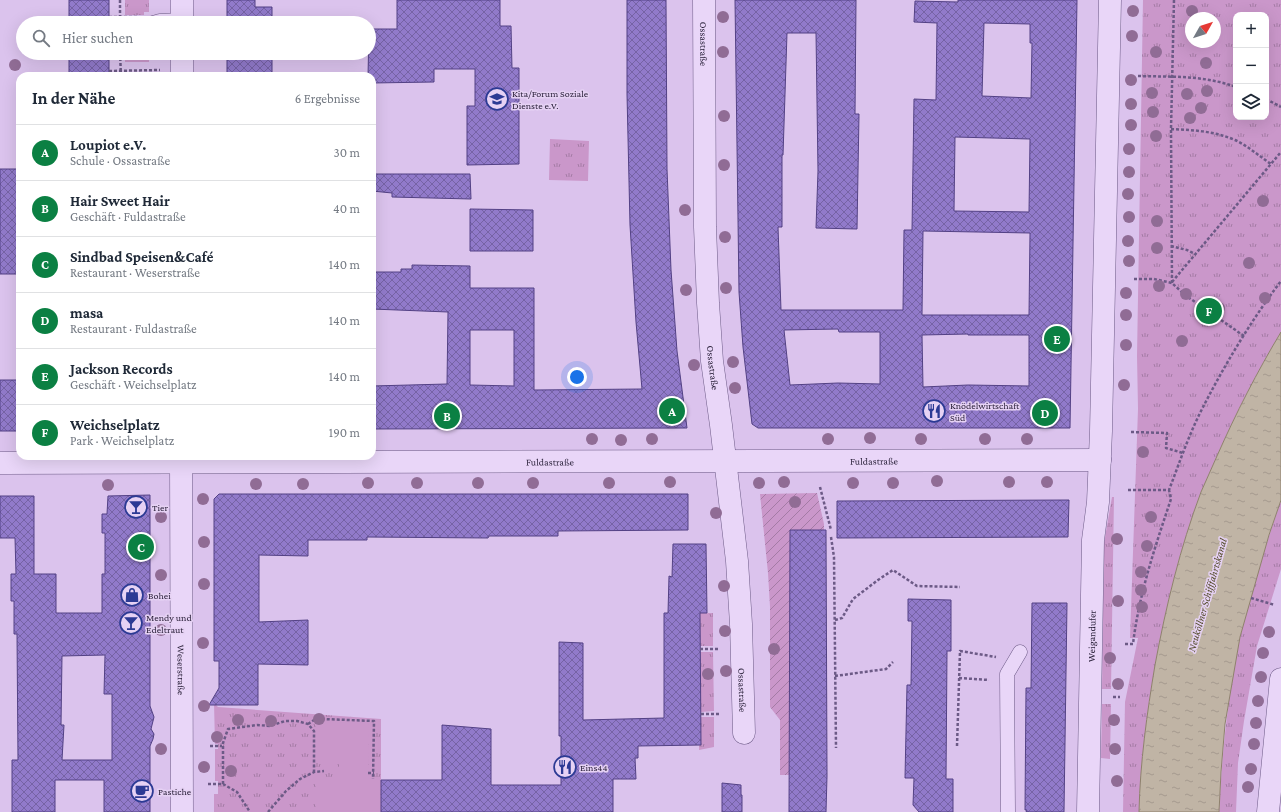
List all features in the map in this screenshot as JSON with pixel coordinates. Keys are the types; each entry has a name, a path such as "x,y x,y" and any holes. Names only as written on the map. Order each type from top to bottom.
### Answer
{"street":[{"name":"Ossastraße","path":"704,0 705,227 708,303 712,361 737,561 741,624 744,733"},
{"name":"Weigandufer","path":"1088,812 1093,540 1098,502 1103,364 1110,0"},
{"name":"Fuldastraße","path":"0,463 181,460 1100,460"},
{"name":"Weserstraße","path":"181,460 182,812"},
{"path":"1268,812 1277,750 1281,678"}],"lane":[{"path":"1008,812 1007,674 1018,656"}],"path":[{"path":"120,0 120,16"},
{"path":"1172,283 1171,129 1174,0"},
{"path":"120,60 120,71"},
{"path":"109,71 182,66"},
{"path":"1138,76 1210,79 1233,86"},
{"path":"1269,101 1281,107"},
{"path":"1171,129 1198,130 1235,140 1271,164"},
{"path":"1172,283 1281,152"},
{"path":"1171,246 1187,250 1195,255"},
{"path":"1134,279 1154,279 1172,283 1185,295 1244,336"},
{"path":"1125,644 1133,644 1142,592 1171,500 1169,490 1183,453 1220,374 1281,281"},
{"path":"1131,432 1167,433 1166,448 1183,453"},
{"path":"820,487 831,530"},
{"path":"1128,490 1169,490"},
{"path":"831,538 834,557 836,748"},
{"path":"835,620 842,618 853,600 893,570 917,586 960,587"},
{"path":"1251,598 1275,605"},
{"path":"700,649 720,649"},
{"path":"957,746 960,651 1018,656"},
{"path":"835,676 886,669 893,662"},
{"path":"959,678 1007,682"},
{"path":"701,714 721,714"},
{"path":"308,724 314,720 323,719 374,721 374,779"},
{"path":"223,784 222,743 228,729 257,725 270,726 285,721 297,721 308,724 314,731 314,772"},
{"path":"210,746 222,746"},
{"path":"268,812 286,790 300,779 314,772 324,771"},
{"path":"368,773 374,773"},
{"path":"208,784 223,784 238,792 250,812"}],"green space":[{"path":"125,0 149,0 149,12 144,12 144,15 125,15"},
{"path":"1143,0 1281,0 1281,332 1255,377 1232,424 1203,488 1186,534 1174,577 1155,665 1144,738 1139,812 1123,812 1125,702 1138,638 1130,638 1138,409 1137,356"},
{"path":"125,60 149,60 149,62 125,62"},
{"path":"550,139 589,141 588,181 549,180"},
{"path":"817,493 824,530 790,530 790,775 780,775 780,720 770,707 770,607 760,494"},
{"path":"1112,497 1114,497 1111,689 1102,689 1104,543"},
{"path":"1281,500 1281,569 1257,646 1238,763 1236,812 1219,812 1226,724 1240,637 1253,585"},
{"path":"700,613 713,613 713,646 700,646"},
{"path":"700,652 713,652 714,711 701,712"},
{"path":"214,703 218,707 381,719 381,812 214,812 214,794 218,794 218,781 215,781 215,749 218,749 218,744 215,744"},
{"path":"1102,704 1111,704 1110,759 1101,758"},
{"path":"700,717 714,717 714,747 699,750"},
{"path":"316,722 369,723 368,778 380,779 380,812 316,812 316,778 339,778 339,759 316,759"}],"water":[{"name":"Neuköllner Schifffahrtskanal","path":"1281,332 1281,500 1269,535 1240,637 1225,724 1219,812 1139,812 1142,757 1152,683 1164,621 1180,556 1193,513 1224,440 1255,377"}],"building":[{"path":"69,0 109,0 109,16 69,16"},
{"path":"227,0 255,0 255,7 272,7 272,16 227,16"},
{"name":"Kita/Forum Soziale Dienste e.V.","path":"397,0 500,0 500,26 511,26 512,68 519,68 519,164 467,165 467,106 475,106 475,69 434,69 434,82 376,83 376,72 368,72 368,60 376,60 376,29 397,29"},
{"path":"627,0 666,0 667,169 671,270 677,351 687,428 376,429 376,386 447,384 448,312 376,309 376,272 401,272 401,269 412,269 412,265 470,266 470,288 534,288 534,390 642,389 630,225 627,94","holes":["470,330 514,330 514,386 470,385"]},
{"path":"735,0 856,0 855,114 859,114 857,229 816,228 818,171 816,33 787,33 782,155 782,227 778,227 781,310 903,310 904,230 912,230 914,99 936,100 937,23 914,22 915,1 958,2 958,0 1077,0 1070,428 758,428 752,424 743,347 739,292","holes":["984,23 1030,24 1030,43 1032,43 1031,98 982,96","955,137 1030,139 1029,212 954,211","923,231 1030,233 1029,315 922,315","838,329 839,332 880,332 880,384 838,383 790,385 784,330","922,335 1029,335 1029,386 968,385 923,387"]},
{"path":"69,60 109,60 109,72 69,72"},
{"path":"227,60 272,60 272,72 227,72"},
{"path":"0,169 16,169 16,274 0,274"},
{"path":"376,174 470,174 471,199 392,197 392,193 376,191"},
{"path":"470,209 533,210 533,251 470,251"},
{"path":"0,380 16,380 16,431 0,431"},
{"path":"219,494 688,494 688,530 558,531 558,536 489,536 488,538 367,537 367,540 308,540 308,556 259,555 259,622 308,620 308,665 258,664 258,705 209,705 219,688 219,661 214,661 214,499"},
{"path":"150,495 150,706 154,717 151,729 154,734 150,746 150,812 104,812 104,780 55,780 55,812 12,812 12,760 18,760 17,634 14,634 14,601 11,601 11,574 16,574 15,538 0,538 0,496 34,496 34,574 56,574 56,613 102,613 102,574 105,574 105,533 102,533 102,514 107,514 108,496","holes":["105,655 104,694 112,694 112,760 62,760 64,725 61,725 62,656"]},
{"path":"1069,500 1068,537 837,538 837,501"},
{"path":"790,530 826,530 826,812 789,812"},
{"path":"673,544 706,544 707,613 700,613 701,745 638,746 638,758 635,758 636,779 613,779 613,812 381,812 381,780 442,780 442,725 491,729 491,785 561,785 561,736 559,736 559,642 583,643 583,720 664,718 664,613 668,613 669,576 672,577"},
{"path":"908,599 951,600 951,651 947,651 946,779 953,779 953,812 919,812 913,805 914,778 905,778 907,685 911,685 912,621 908,621"},
{"path":"1032,603 1067,603 1064,812 1026,812 1027,810 1025,810 1026,688 1031,688"},
{"path":"722,783 741,785 742,812 722,812"}],"place":[{"name":"Kita/Forum Soziale Dienste e.V.","path":"497,99"},
{"name":"Weichselplatz","path":"1209,311"},
{"name":"Jackson Records","path":"1057,339"},
{"name":"Loupiot e.V.","path":"672,411"},
{"name":"Knödelwirtschaft Süd","path":"934,411"},
{"name":"masa","path":"1045,413"},
{"name":"Hair Sweet Hair","path":"447,416"},
{"name":"Tier","path":"136,507"},
{"name":"Sindbad Speisen&Café","path":"141,547"},
{"name":"Bohei","path":"132,595"},
{"name":"Mendy und Edeltraut","path":"131,623"},
{"name":"Eins44","path":"565,767"},
{"name":"Pastiche","path":"142,791"}]}
